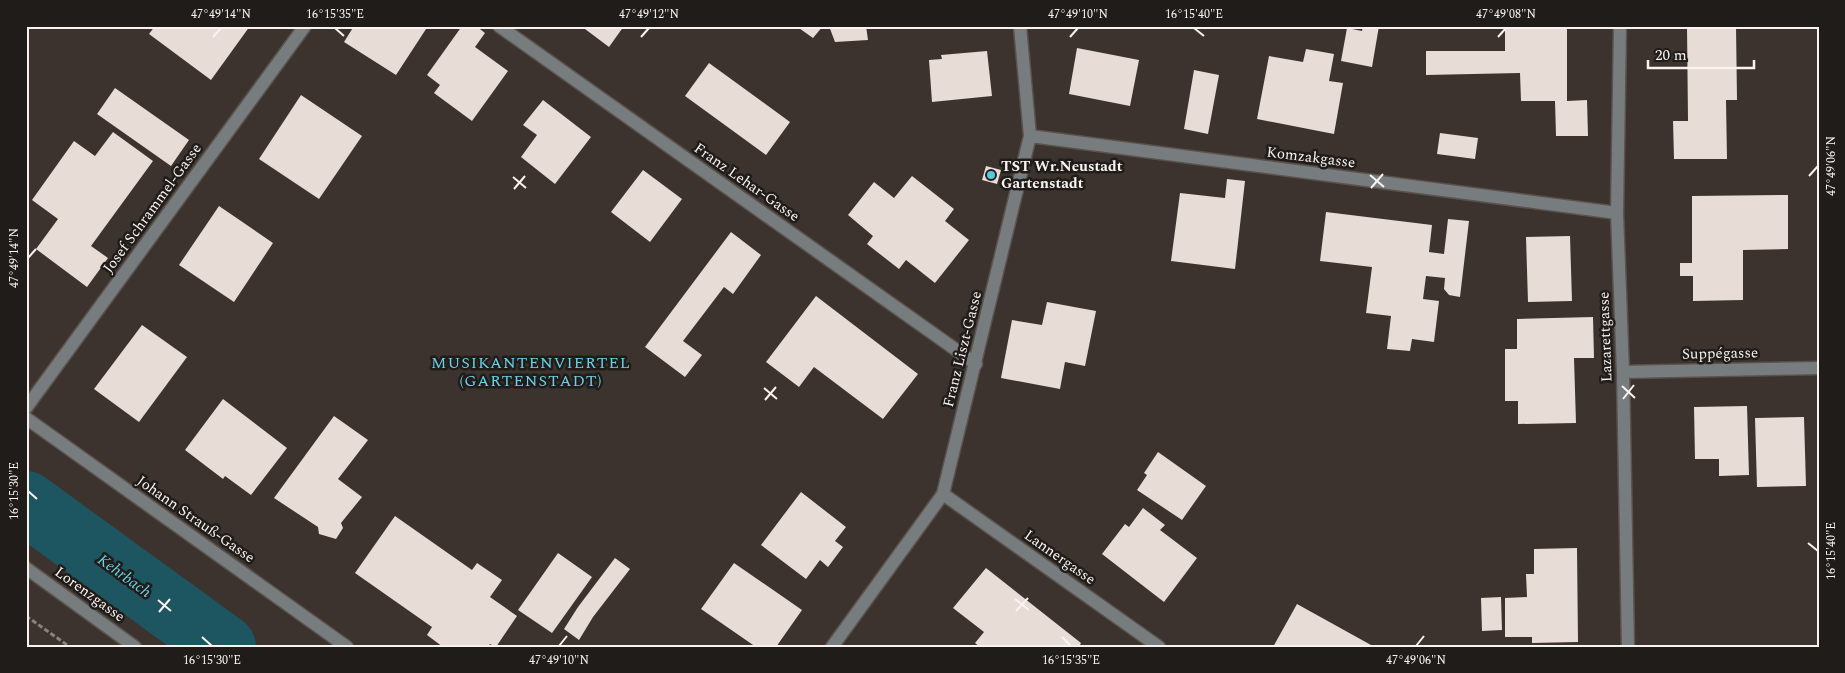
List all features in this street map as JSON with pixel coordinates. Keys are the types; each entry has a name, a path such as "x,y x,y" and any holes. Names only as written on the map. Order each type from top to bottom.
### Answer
{"street":[{"name":"Josef Schrammel-Gasse","path":"26,408 305,26"},
{"name":"Franz Lehar-Gasse","path":"499,26 976,364"},
{"name":"Franz Liszt-Gasse","path":"832,647 943,494 1030,136 1020,26"},
{"name":"Lazarettgasse","path":"1620,26 1617,213 1628,647"},
{"name":"Komzakgasse","path":"1030,136 1617,213"},
{"name":"Suppégasse","path":"1622,372 1819,368"},
{"name":"Johann Strauß-Gasse","path":"26,418 348,647"},
{"name":"Lannergasse","path":"943,494 1159,647"},
{"name":"Lorenzgasse","path":"26,568 135,647"}],"path":[{"path":"26,616 70,647"}],"building":[{"path":"155,26 250,26 211,80 149,34"},
{"path":"354,26 428,26 396,75 344,42"},
{"path":"462,26 476,26 485,33 475,47 508,71 472,121 434,93 440,85 427,75"},
{"path":"581,26 624,26 609,47"},
{"path":"796,26 823,26 813,38"},
{"path":"829,26 866,26 868,40 835,42"},
{"path":"1363,26 1379,26 1372,67 1341,61 1347,28 1362,31"},
{"path":"1505,26 1567,26 1567,101 1587,100 1588,136 1556,136 1555,101 1521,101 1520,73 1426,75 1426,51 1505,51"},
{"path":"1687,26 1736,26 1737,100 1726,100 1727,159 1674,159 1673,121 1688,121"},
{"path":"1077,48 1139,60 1130,106 1069,94"},
{"path":"1306,49 1334,54 1329,81 1343,83 1334,134 1257,119 1269,56 1303,62"},
{"path":"987,51 992,96 932,102 929,60 942,59 941,55"},
{"path":"709,63 790,122 766,155 685,96"},
{"path":"1194,70 1219,75 1208,134 1184,129"},
{"path":"115,88 189,140 171,166 97,114"},
{"path":"301,95 362,136 319,199 259,159"},
{"path":"543,100 591,137 555,184 521,157 537,135 523,125"},
{"path":"113,132 153,161 91,246 108,258 87,287 36,249 58,219 32,200 74,141 95,156"},
{"path":"1440,133 1478,138 1475,159 1437,154"},
{"name":"TST Wr.Neustadt Gartenstadt","path":"986,166 1001,170 997,184 982,180"},
{"path":"643,170 682,199 650,242 611,212"},
{"path":"912,176 954,209 945,221 969,240 935,283 906,260 899,269 867,244 873,236 848,215 874,182 894,198"},
{"path":"1227,179 1245,181 1235,269 1171,261 1180,193 1225,198"},
{"path":"1788,195 1788,249 1743,250 1743,300 1693,301 1693,276 1680,276 1680,263 1692,263 1692,196"},
{"path":"219,206 273,243 234,302 179,265"},
{"path":"1326,212 1432,225 1429,252 1444,254 1448,219 1469,221 1460,297 1449,295 1444,289 1445,278 1426,276 1423,299 1439,301 1434,342 1412,339 1410,351 1387,349 1391,316 1366,313 1372,267 1320,261"},
{"path":"731,232 761,255 733,294 724,287 683,341 702,355 685,377 645,347"},
{"path":"1570,236 1572,301 1528,302 1526,237"},
{"path":"816,296 918,374 883,419 814,367 799,387 766,362"},
{"path":"1047,302 1096,311 1085,366 1065,362 1060,389 1001,378 1012,320 1042,325"},
{"path":"1593,317 1594,358 1574,358 1576,423 1518,424 1518,401 1505,401 1505,349 1517,349 1517,319"},
{"path":"142,325 187,357 139,422 94,389"},
{"path":"223,399 287,448 251,495 225,476 223,479 185,450"},
{"path":"1747,406 1749,475 1719,476 1719,459 1695,459 1694,407"},
{"path":"334,416 368,440 338,479 362,497 341,523 343,528 336,539 319,534 318,527 274,498"},
{"path":"1804,417 1806,486 1757,487 1755,418"},
{"path":"1158,452 1206,486 1182,520 1137,490 1147,475 1144,473"},
{"path":"801,492 846,527 835,541 843,547 828,567 820,560 806,579 761,545"},
{"path":"1143,508 1165,525 1160,530 1197,558 1164,602 1102,554 1125,524 1129,527"},
{"path":"395,516 472,570 477,563 502,580 490,597 517,616 496,647 490,644 488,647 443,647 427,635 432,627 355,573"},
{"path":"1577,548 1578,642 1532,643 1532,637 1505,637 1505,598 1527,597 1526,574 1534,574 1534,549"},
{"path":"558,553 592,577 552,633 518,610"},
{"path":"615,558 630,569 593,617 579,640 564,629"},
{"path":"734,563 802,610 776,647 756,647 701,609"},
{"path":"986,568 1081,643 1079,647 980,647 975,643 984,632 953,608"},
{"path":"1501,597 1502,630 1482,631 1481,598"},
{"path":"1297,604 1371,645 1370,647 1273,647"}],"waterway":[{"name":"Kehrbach","path":"26,503 224,647"}],"place":[{"name":"TST Wr.Neustadt Gartenstadt","path":"991,175"}],"district":[{"name":"MUSIKANTENVIERTEL (GARTENSTADT)","path":"531,371"}]}
